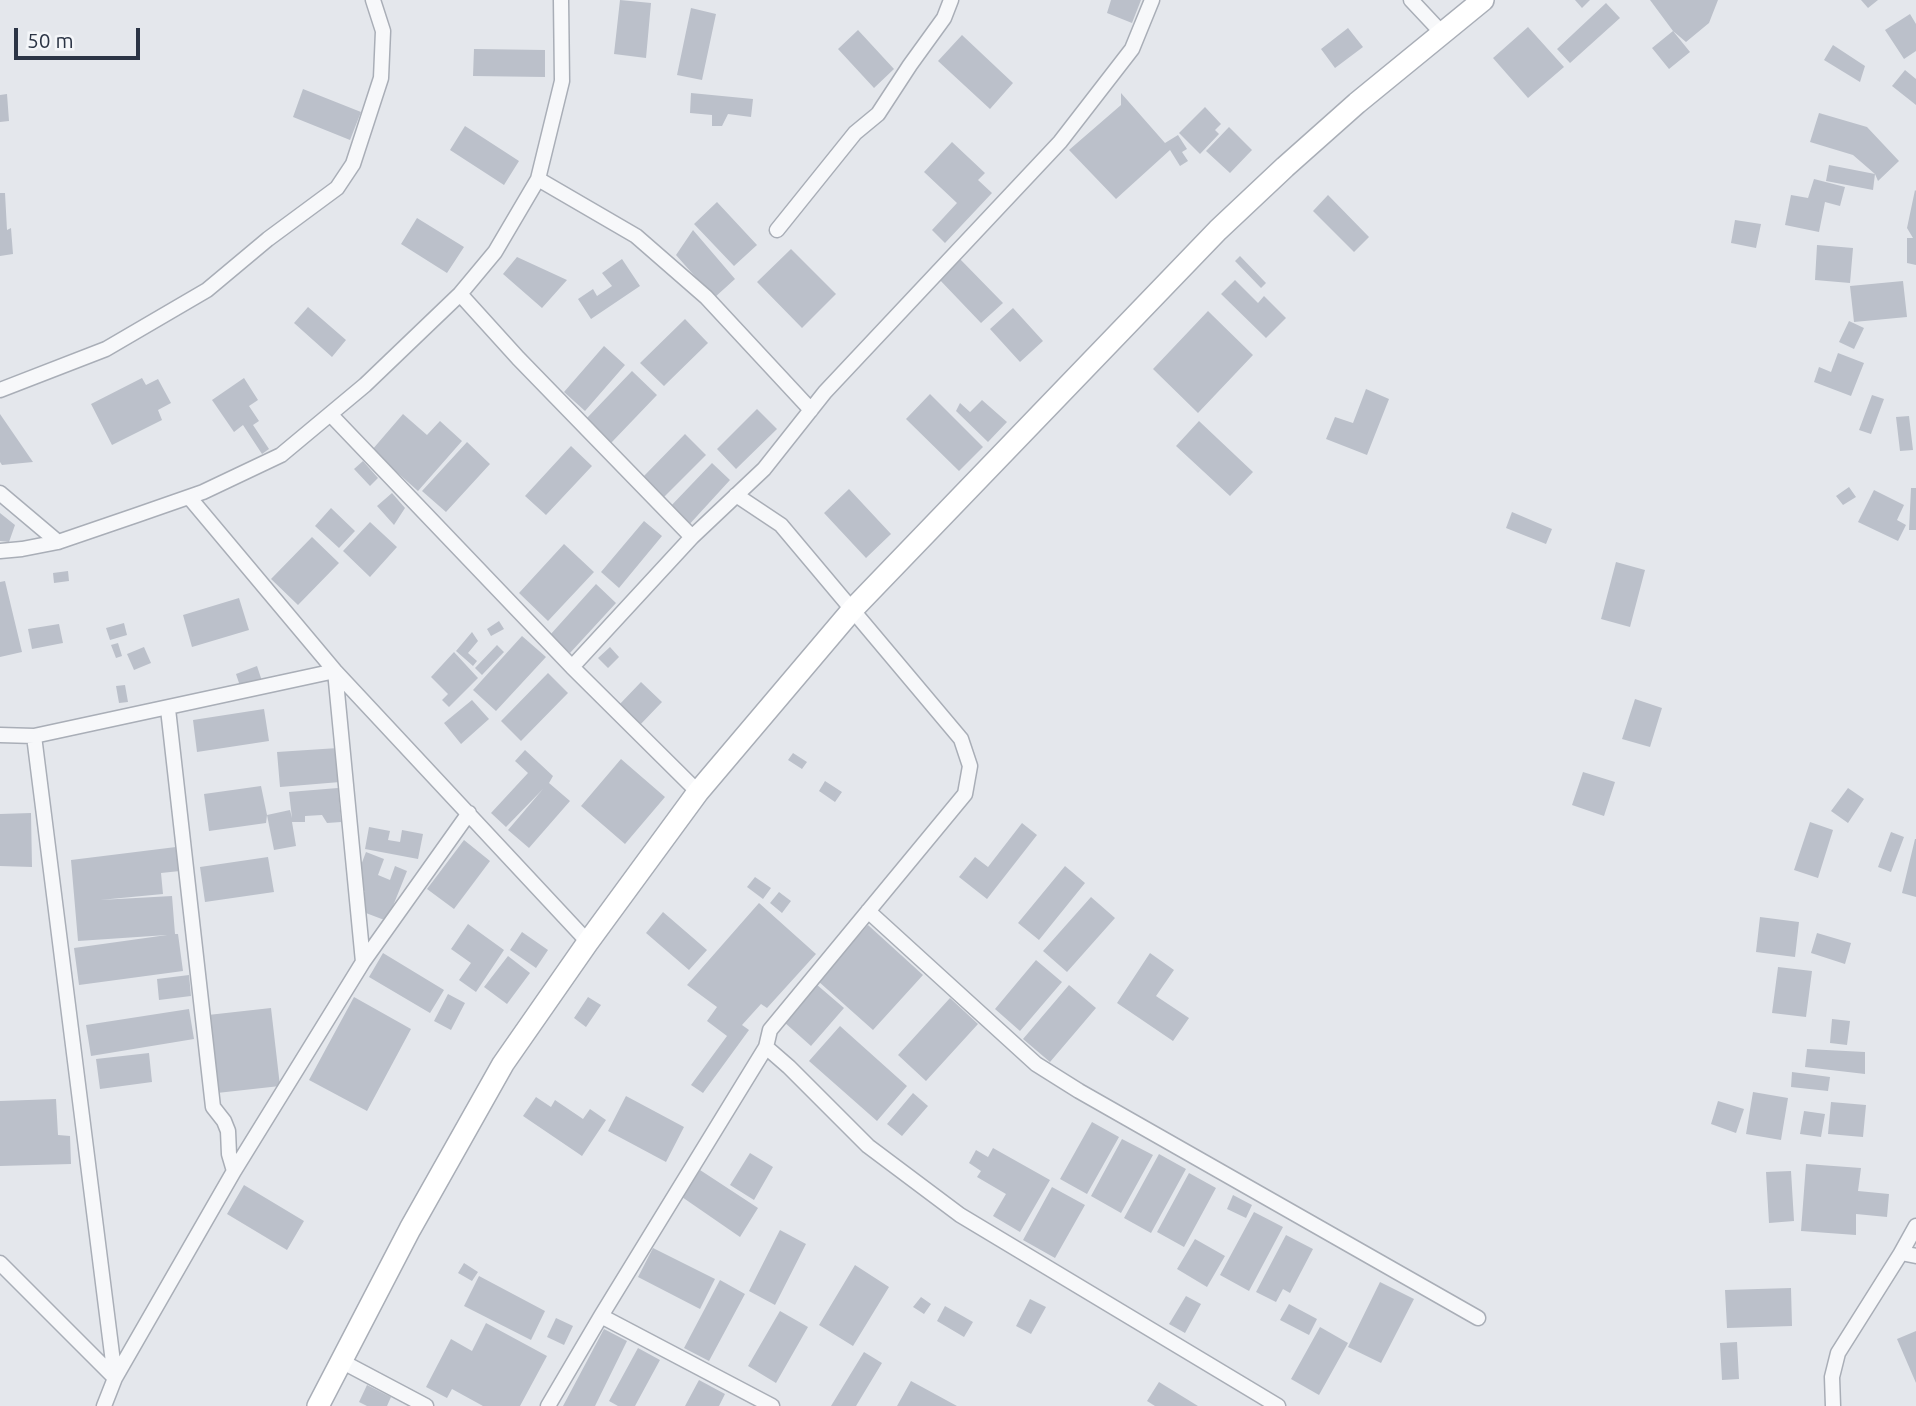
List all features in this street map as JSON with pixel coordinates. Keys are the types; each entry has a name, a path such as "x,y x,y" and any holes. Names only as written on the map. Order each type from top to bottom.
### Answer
{"main road":[{"path":"318,1406 410,1229 503,1064 698,792 853,609 1218,230 1357,103 1483,0"}],"street":[{"path":"0,390 106,349 207,290 268,239 337,188 353,163 381,78 383,30 373,0"},
{"path":"0,551 58,542 189,497 281,455 365,385 460,294 495,252 538,178 562,81 561,0"},
{"path":"777,230 855,133 878,114 944,19 951,0"},
{"path":"572,667 692,537 764,469 825,392 1060,142 1132,48 1152,0"},
{"path":"1411,0 1442,33"},
{"path":"538,178 636,236 706,297 811,410"},
{"path":"460,294 518,358 692,537"},
{"path":"331,415 572,667 698,792"},
{"path":"0,493 58,542"},
{"path":"548,1406 766,1048 770,1030 965,794 970,766 961,739 781,525 736,495"},
{"path":"189,497 335,671 588,942"},
{"path":"0,735 34,736 335,671"},
{"path":"335,671 363,962"},
{"path":"168,709 213,1107 228,1131 229,1154 234,1171"},
{"path":"34,736 115,1378"},
{"path":"104,1406 115,1378 234,1171 363,962 469,813"},
{"path":"868,911 1036,1064 1478,1318"},
{"path":"766,1048 868,1146 961,1215 1278,1406"},
{"path":"1833,1406 1832,1377 1838,1353 1916,1226"},
{"path":"1901,1253 1916,1256"},
{"path":"0,1263 115,1378"},
{"path":"601,1316 772,1406"},
{"path":"341,1361 426,1406"}],"building":[{"path":"620,0 651,3 646,58 614,54"},
{"path":"1111,0 1141,0 1132,23 1107,13"},
{"path":"1575,0 1590,0 1582,8"},
{"path":"1650,0 1718,0 1709,23 1686,42 1673,31"},
{"path":"1861,0 1878,0 1868,8"},
{"path":"1606,3 1620,18 1570,63 1557,49"},
{"path":"691,8 716,14 702,80 677,75"},
{"path":"1910,14 1916,24 1916,51 1904,59 1885,30"},
{"path":"1528,27 1564,67 1528,98 1493,58"},
{"path":"1348,28 1363,47 1335,68 1321,49"},
{"path":"858,30 894,69 874,88 838,49"},
{"path":"1673,31 1690,52 1669,69 1652,48"},
{"path":"962,35 1013,83 990,109 938,61"},
{"path":"1833,45 1865,66 1860,82 1824,60"},
{"path":"474,49 545,50 545,77 473,76"},
{"path":"1905,70 1916,79 1916,105 1892,86"},
{"path":"303,89 361,112 350,140 293,117"},
{"path":"691,93 753,99 751,117 728,114 722,126 712,126 712,115 690,113"},
{"path":"1121,93 1165,143 1178,135 1187,149 1182,152 1188,161 1180,166 1170,150 1116,199 1069,150 1121,105"},
{"path":"7,94 9,121 0,122 0,95"},
{"path":"1205,107 1221,124 1215,130 1219,134 1200,154 1179,133"},
{"path":"1819,113 1867,127 1899,161 1878,181 1875,174 1853,155 1810,142"},
{"path":"465,126 519,161 504,185 450,150"},
{"path":"1229,127 1252,150 1230,173 1206,151"},
{"path":"952,142 985,173 978,180 992,193 945,243 932,230 957,203 924,172"},
{"path":"1829,165 1875,174 1873,190 1826,181"},
{"path":"1814,179 1845,187 1840,206 1825,202 1819,232 1785,225 1791,195 1808,198"},
{"path":"1915,190 1916,265 1907,263 1907,238 1913,238 1907,228"},
{"path":"0,193 5,193 7,230 11,228 13,254 0,256"},
{"path":"1328,195 1369,237 1354,252 1313,211"},
{"path":"717,202 757,245 734,266 694,224"},
{"path":"417,218 464,247 447,273 401,244"},
{"path":"1735,220 1761,224 1756,248 1731,243"},
{"path":"693,230 735,279 714,298 676,255"},
{"path":"1817,245 1853,248 1850,283 1815,280"},
{"path":"791,249 836,294 802,328 757,282"},
{"path":"1240,256 1266,283 1261,288 1235,261"},
{"path":"517,257 567,280 542,308 503,274"},
{"path":"959,258 1003,303 981,323 938,278"},
{"path":"622,259 640,286 591,319 578,299 593,289 597,296 612,286 602,273"},
{"path":"1235,280 1258,303 1264,296 1286,318 1266,338 1221,294"},
{"path":"1903,281 1907,317 1854,322 1850,286"},
{"path":"308,307 346,340 332,357 294,323"},
{"path":"1013,308 1043,341 1020,362 990,329"},
{"path":"1208,311 1253,355 1198,413 1153,369"},
{"path":"685,319 708,343 664,386 640,363"},
{"path":"1849,321 1864,328 1854,349 1839,342"},
{"path":"604,346 625,365 585,411 564,392"},
{"path":"1838,353 1864,363 1851,396 1814,382 1819,367 1831,372"},
{"path":"632,371 657,395 611,443 586,419"},
{"path":"142,378 146,385 158,379 171,403 158,410 162,420 112,445 91,404"},
{"path":"244,378 258,400 249,406 259,421 253,425 269,449 262,454 243,425 234,432 212,400"},
{"path":"1366,389 1389,399 1367,455 1326,439 1335,417 1353,423"},
{"path":"930,394 983,447 959,471 906,419"},
{"path":"1872,395 1884,399 1871,434 1859,430"},
{"path":"982,400 1007,422 988,442 956,411 960,403 970,412"},
{"path":"757,409 777,429 736,469 717,449"},
{"path":"0,414 33,462 2,465"},
{"path":"403,414 427,435 440,421 462,441 418,491 372,450"},
{"path":"1909,416 1913,450 1900,451 1896,417"},
{"path":"1199,421 1253,472 1230,496 1176,446"},
{"path":"685,434 706,455 663,498 643,477"},
{"path":"467,442 490,464 446,512 422,491"},
{"path":"571,446 592,466 546,515 525,496"},
{"path":"363,461 378,478 370,486 354,469"},
{"path":"712,463 730,480 687,527 668,509"},
{"path":"1849,487 1856,497 1843,505 1836,496"},
{"path":"1911,488 1916,488 1916,530 1909,530"},
{"path":"849,489 891,534 866,558 824,513"},
{"path":"1874,490 1904,505 1897,520 1906,525 1898,541 1858,522"},
{"path":"392,493 405,508 394,525 377,506"},
{"path":"331,508 355,531 339,548 315,526"},
{"path":"1512,512 1552,529 1546,544 1506,528"},
{"path":"0,513 15,525 9,542 0,541"},
{"path":"644,521 662,536 619,588 601,572"},
{"path":"370,522 397,547 370,577 343,551"},
{"path":"312,537 339,563 298,605 271,579"},
{"path":"564,544 594,572 548,621 519,593"},
{"path":"1616,562 1645,570 1630,627 1601,619"},
{"path":"68,571 69,581 54,583 53,573"},
{"path":"5,581 22,652 0,657 0,582"},
{"path":"596,584 616,603 570,653 550,635"},
{"path":"239,598 249,630 192,647 183,615"},
{"path":"499,621 504,629 491,636 487,629"},
{"path":"124,623 127,635 110,640 106,628"},
{"path":"59,624 63,643 32,649 28,629"},
{"path":"472,632 478,641 468,653 477,661 473,666 456,651"},
{"path":"522,636 546,657 496,711 473,690"},
{"path":"118,643 122,656 116,658 111,645"},
{"path":"497,645 504,652 482,675 475,668"},
{"path":"144,647 151,663 134,670 127,654"},
{"path":"610,647 619,657 608,668 598,658"},
{"path":"454,652 478,678 449,707 442,700 448,694 431,677"},
{"path":"257,666 262,681 241,689 236,674"},
{"path":"548,673 568,693 521,741 501,721"},
{"path":"641,682 662,702 639,726 618,706"},
{"path":"125,685 128,702 119,703 116,686"},
{"path":"1635,699 1662,708 1650,747 1622,739"},
{"path":"472,700 489,719 461,744 444,723"},
{"path":"264,709 269,741 197,752 193,720"},
{"path":"338,748 340,782 280,787 277,752"},
{"path":"525,750 553,776 549,783 570,801 529,848 508,830 543,789 506,827 491,813 528,773 515,761"},
{"path":"793,753 807,762 802,769 788,760"},
{"path":"621,759 665,797 625,844 581,806"},
{"path":"1583,772 1615,782 1604,816 1572,805"},
{"path":"825,781 842,792 835,802 819,791"},
{"path":"261,786 266,823 209,831 204,794"},
{"path":"338,788 341,822 327,823 322,815 305,816 305,822 292,822 296,846 274,850 267,815 290,810 292,818 289,792"},
{"path":"1848,788 1864,799 1848,823 1831,811"},
{"path":"31,813 32,867 0,866 0,814"},
{"path":"1810,822 1833,830 1818,878 1794,870"},
{"path":"1022,823 1037,835 987,899 959,877 975,857 988,867"},
{"path":"369,827 390,831 388,840 400,842 402,830 423,834 418,859 365,849"},
{"path":"1891,832 1904,837 1891,872 1878,867"},
{"path":"1916,839 1916,897 1902,893"},
{"path":"464,840 490,861 454,909 427,889"},
{"path":"176,847 180,871 161,873 163,894 100,900 172,896 175,934 178,934 183,971 79,985 74,948 167,935 78,941 71,860"},
{"path":"366,852 384,859 378,875 390,880 395,866 407,871 387,921 358,910 365,891 353,886"},
{"path":"268,857 274,892 205,902 200,867"},
{"path":"1065,866 1085,883 1039,940 1018,923"},
{"path":"755,877 771,888 763,899 747,887"},
{"path":"779,892 791,901 782,913 770,903"},
{"path":"1091,897 1115,918 1067,972 1043,951"},
{"path":"759,903 816,954 767,1008 761,1004 742,1025 749,1030 703,1093 691,1085 727,1036 707,1021 717,1007 687,985"},
{"path":"663,912 707,950 689,970 646,933"},
{"path":"1760,917 1799,922 1795,957 1756,952"},
{"path":"468,924 504,950 476,992 459,980 471,963 451,949"},
{"path":"868,925 923,975 873,1030 818,981"},
{"path":"522,932 548,950 536,968 510,950"},
{"path":"1817,933 1851,943 1845,964 1811,953"},
{"path":"383,953 444,990 430,1013 369,977"},
{"path":"1150,953 1174,970 1156,996 1189,1018 1173,1041 1117,1003"},
{"path":"508,956 530,973 507,1004 484,987"},
{"path":"1036,960 1062,982 1020,1031 995,1009"},
{"path":"1778,967 1812,971 1806,1017 1772,1013"},
{"path":"189,975 191,996 159,1000 157,979"},
{"path":"816,984 844,1008 811,1046 784,1022"},
{"path":"1069,985 1096,1008 1050,1062 1023,1039"},
{"path":"448,994 465,1003 451,1030 434,1021"},
{"path":"354,997 411,1029 367,1111 309,1080"},
{"path":"588,997 601,1005 586,1027 574,1018"},
{"path":"950,998 978,1024 926,1081 898,1055"},
{"path":"271,1008 280,1086 217,1093 208,1015"},
{"path":"189,1009 194,1039 91,1056 86,1025"},
{"path":"1832,1019 1850,1021 1847,1045 1830,1043"},
{"path":"840,1026 907,1086 877,1121 809,1061"},
{"path":"1807,1049 1865,1052 1865,1074 1805,1067"},
{"path":"149,1053 152,1082 100,1089 96,1059"},
{"path":"1792,1072 1830,1077 1828,1091 1791,1087"},
{"path":"1753,1092 1788,1098 1781,1140 1746,1134"},
{"path":"913,1093 928,1106 902,1136 887,1124"},
{"path":"626,1096 684,1127 666,1162 608,1131"},
{"path":"536,1097 551,1107 555,1100 583,1119 590,1109 606,1120 582,1156 523,1116"},
{"path":"56,1099 58,1135 70,1136 71,1164 0,1166 0,1101"},
{"path":"1718,1101 1744,1109 1736,1133 1711,1124"},
{"path":"1831,1102 1866,1105 1863,1137 1828,1134"},
{"path":"1804,1111 1825,1114 1821,1137 1800,1134"},
{"path":"1092,1122 1119,1137 1087,1194 1060,1179"},
{"path":"1122,1139 1153,1155 1121,1213 1091,1196"},
{"path":"993,1148 1050,1180 1020,1232 993,1216 1006,1194 977,1177 981,1171 969,1163 976,1150 988,1157"},
{"path":"750,1153 773,1167 754,1200 730,1185"},
{"path":"1159,1154 1186,1169 1151,1233 1124,1218"},
{"path":"1806,1164 1861,1168 1858,1191 1889,1194 1887,1217 1856,1214 1856,1235 1801,1231"},
{"path":"700,1170 758,1208 740,1237 682,1197"},
{"path":"1791,1171 1794,1221 1769,1223 1766,1172"},
{"path":"1189,1173 1216,1188 1184,1247 1157,1232"},
{"path":"244,1185 304,1221 287,1250 227,1214"},
{"path":"1052,1187 1085,1205 1055,1258 1023,1240"},
{"path":"1233,1195 1252,1205 1246,1218 1227,1209"},
{"path":"1254,1212 1283,1227 1249,1291 1220,1275"},
{"path":"780,1230 806,1244 775,1305 749,1291"},
{"path":"1286,1235 1313,1249 1290,1293 1283,1289 1276,1302 1256,1292"},
{"path":"1195,1239 1225,1256 1207,1287 1177,1269"},
{"path":"653,1248 715,1279 700,1309 638,1277"},
{"path":"464,1263 478,1272 472,1281 458,1273"},
{"path":"855,1265 889,1287 853,1346 819,1325"},
{"path":"479,1276 545,1311 531,1340 464,1306"},
{"path":"720,1280 745,1294 709,1361 684,1348"},
{"path":"1380,1282 1414,1299 1381,1363 1348,1347"},
{"path":"1791,1288 1792,1326 1727,1328 1725,1290"},
{"path":"1186,1296 1201,1304 1185,1333 1169,1324"},
{"path":"921,1297 931,1304 924,1314 913,1307"},
{"path":"1030,1299 1046,1307 1031,1334 1016,1326"},
{"path":"1289,1304 1317,1319 1309,1335 1280,1320"},
{"path":"945,1306 973,1322 964,1337 937,1321"},
{"path":"780,1311 808,1327 776,1383 748,1366"},
{"path":"556,1318 573,1326 564,1345 547,1337"},
{"path":"486,1323 547,1356 520,1406 483,1406 452,1389 447,1398 426,1387 451,1339 472,1351"},
{"path":"1320,1327 1348,1343 1319,1395 1291,1379"},
{"path":"604,1329 627,1341 595,1406 563,1406"},
{"path":"1916,1331 1916,1383 1897,1339"},
{"path":"1737,1342 1739,1379 1722,1380 1720,1343"},
{"path":"638,1348 660,1360 635,1406 618,1406 609,1401"},
{"path":"864,1352 882,1363 856,1406 831,1406"},
{"path":"699,1380 725,1394 719,1406 685,1406"},
{"path":"911,1381 957,1406 897,1406"},
{"path":"1159,1382 1198,1406 1155,1406 1147,1401"},
{"path":"367,1385 391,1397 387,1406 367,1406 359,1402"}]}
